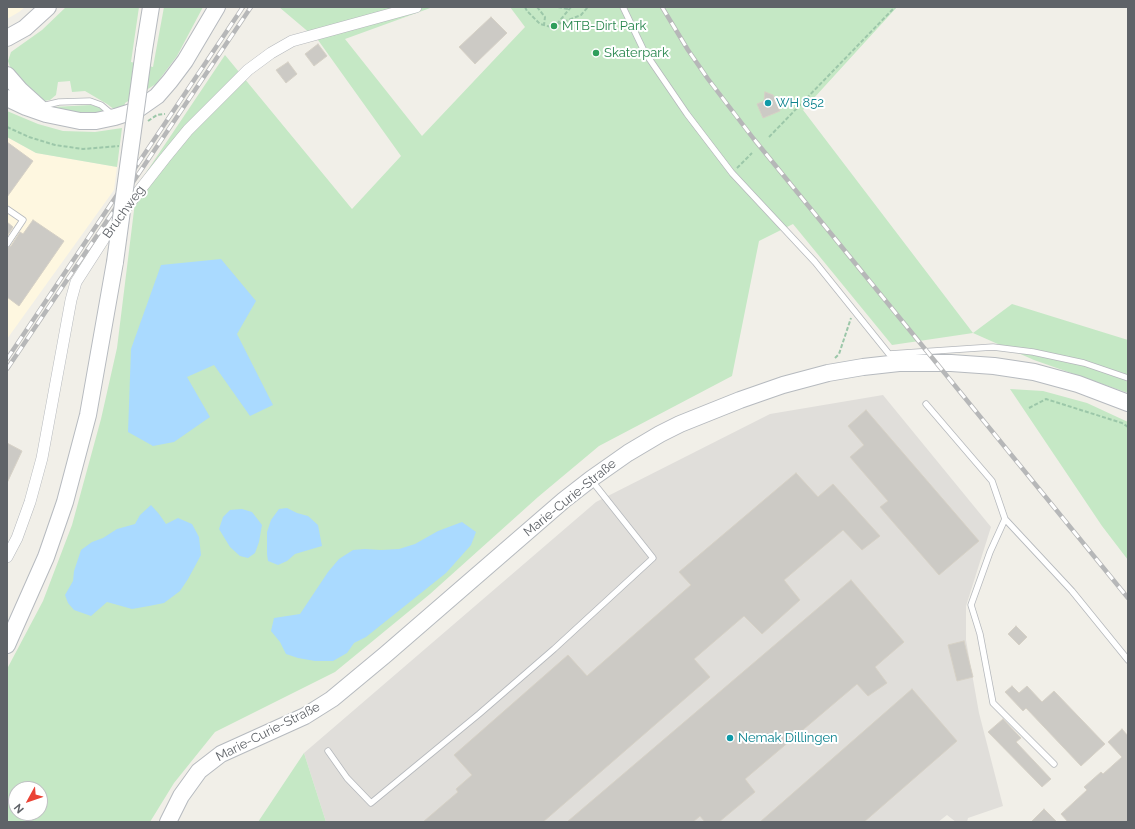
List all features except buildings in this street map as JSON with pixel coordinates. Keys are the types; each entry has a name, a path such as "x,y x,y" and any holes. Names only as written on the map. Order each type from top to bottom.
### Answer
{"main road":[{"path":"7,38 25,28 48,7"},
{"path":"7,645 46,557 65,502 88,415 115,262 151,7"},
{"path":"7,98 26,107 80,121 96,121 137,110 156,96 166,86 185,61 217,7"},
{"path":"7,75 43,111"},
{"name":"Marie-Curie-Straße","path":"168,822 181,796 199,770 221,754 305,716 332,699 564,500 628,453 680,424 740,400 783,386 829,368 863,367 899,363 951,363 994,366 1034,372 1078,384 1128,403"}],"street":[{"name":"Bruchweg","path":"7,558 17,538 30,502 42,458 71,300 76,282 114,223 188,130 248,70 270,53 292,41 416,7"}],"lane":[{"path":"623,7 644,51 687,114 732,173 815,262 889,354 993,347 1034,352 1084,363 1128,378"},
{"path":"7,209 23,220 7,244"},
{"path":"926,404 992,481 1005,519 1072,591 1128,660"},
{"path":"328,751 346,778 371,802 479,714 554,650 653,558 591,479"},
{"path":"1005,519 990,552 971,605 980,634 993,703 1054,764"}],"path":[{"path":"525,7 540,24 551,27 581,15 588,7"},
{"path":"537,7 545,17 544,25"},
{"path":"558,7 570,8"},
{"path":"769,137 895,7"},
{"path":"556,25 570,8"},
{"path":"145,122 157,115 165,114"},
{"path":"7,127 29,137 55,145 83,149 120,145"},
{"path":"732,173 752,153"},
{"path":"829,368 839,354 854,311"},
{"path":"1029,408 1046,399 1122,423 1128,427"}],"shaded area":[{"path":"7,7 25,7 7,19"},
{"path":"7,137 36,153 117,167 114,190 7,339"},
{"path":"883,395 991,527 966,606 966,640 979,713 1003,806 968,818 967,822 956,822 947,815 938,822 326,822 304,753 596,502 770,414"}],"green space":[{"path":"66,7 139,7 131,62 153,67 164,7 203,7 177,56 156,84 125,103 124,109 115,110 85,91 72,92 70,81 58,82 56,95 50,100 44,101 37,99 12,73 8,61 11,52 42,30"},
{"path":"279,7 433,7 345,39 422,136 525,27 510,7 897,7 803,110 973,333 892,345 793,224 759,241 732,376 599,446 538,497 430,594 335,672 215,732 174,783 150,822 7,822 7,669 43,601 72,525 101,419 117,348 137,186 225,55 352,209 401,156 318,40"},
{"path":"91,105 102,108 104,112 82,115 53,107"},
{"path":"7,111 38,124 63,131 95,132 122,128 117,167 36,153 7,137"},
{"path":"1012,304 1128,340 1128,393 1034,360 973,333"},
{"path":"1010,389 1043,391 1087,403 1128,422 1128,560 1102,526"},
{"path":"304,753 326,822 258,822"}],"water":[{"path":"221,259 256,301 237,334 273,405 250,416 214,365 187,377 210,417 174,442 153,446 128,432 131,349 161,265"},
{"path":"151,505 166,524 178,518 192,524 199,537 201,555 180,591 164,603 149,606 132,609 107,602 91,616 74,610 68,603 65,595 73,581 74,571 81,550 92,542 103,538 117,529 135,524 140,515"},
{"path":"287,508 308,516 318,525 322,546 295,554 287,561 278,565 268,561 267,532 271,520 279,509"},
{"path":"242,509 252,512 262,525 259,542 255,553 248,558 240,556 230,547 219,529 223,517 230,510"},
{"path":"462,522 476,532 471,545 446,573 366,637 354,643 347,653 333,661 315,661 286,654 280,642 271,631 274,618 300,614 328,572 339,559 353,550 399,549 415,544 438,531"}],"railway":[{"path":"7,359 243,7"},
{"path":"7,369 251,7"},
{"path":"662,7 688,50 708,79 753,138 1128,598"}],"place":[{"name":"MTB-Dirt Park","path":"554,26"},
{"name":"Skaterpark","path":"596,53"},
{"name":"WH 852","path":"768,103"},
{"name":"Nemak Dillingen","path":"730,738"}]}
